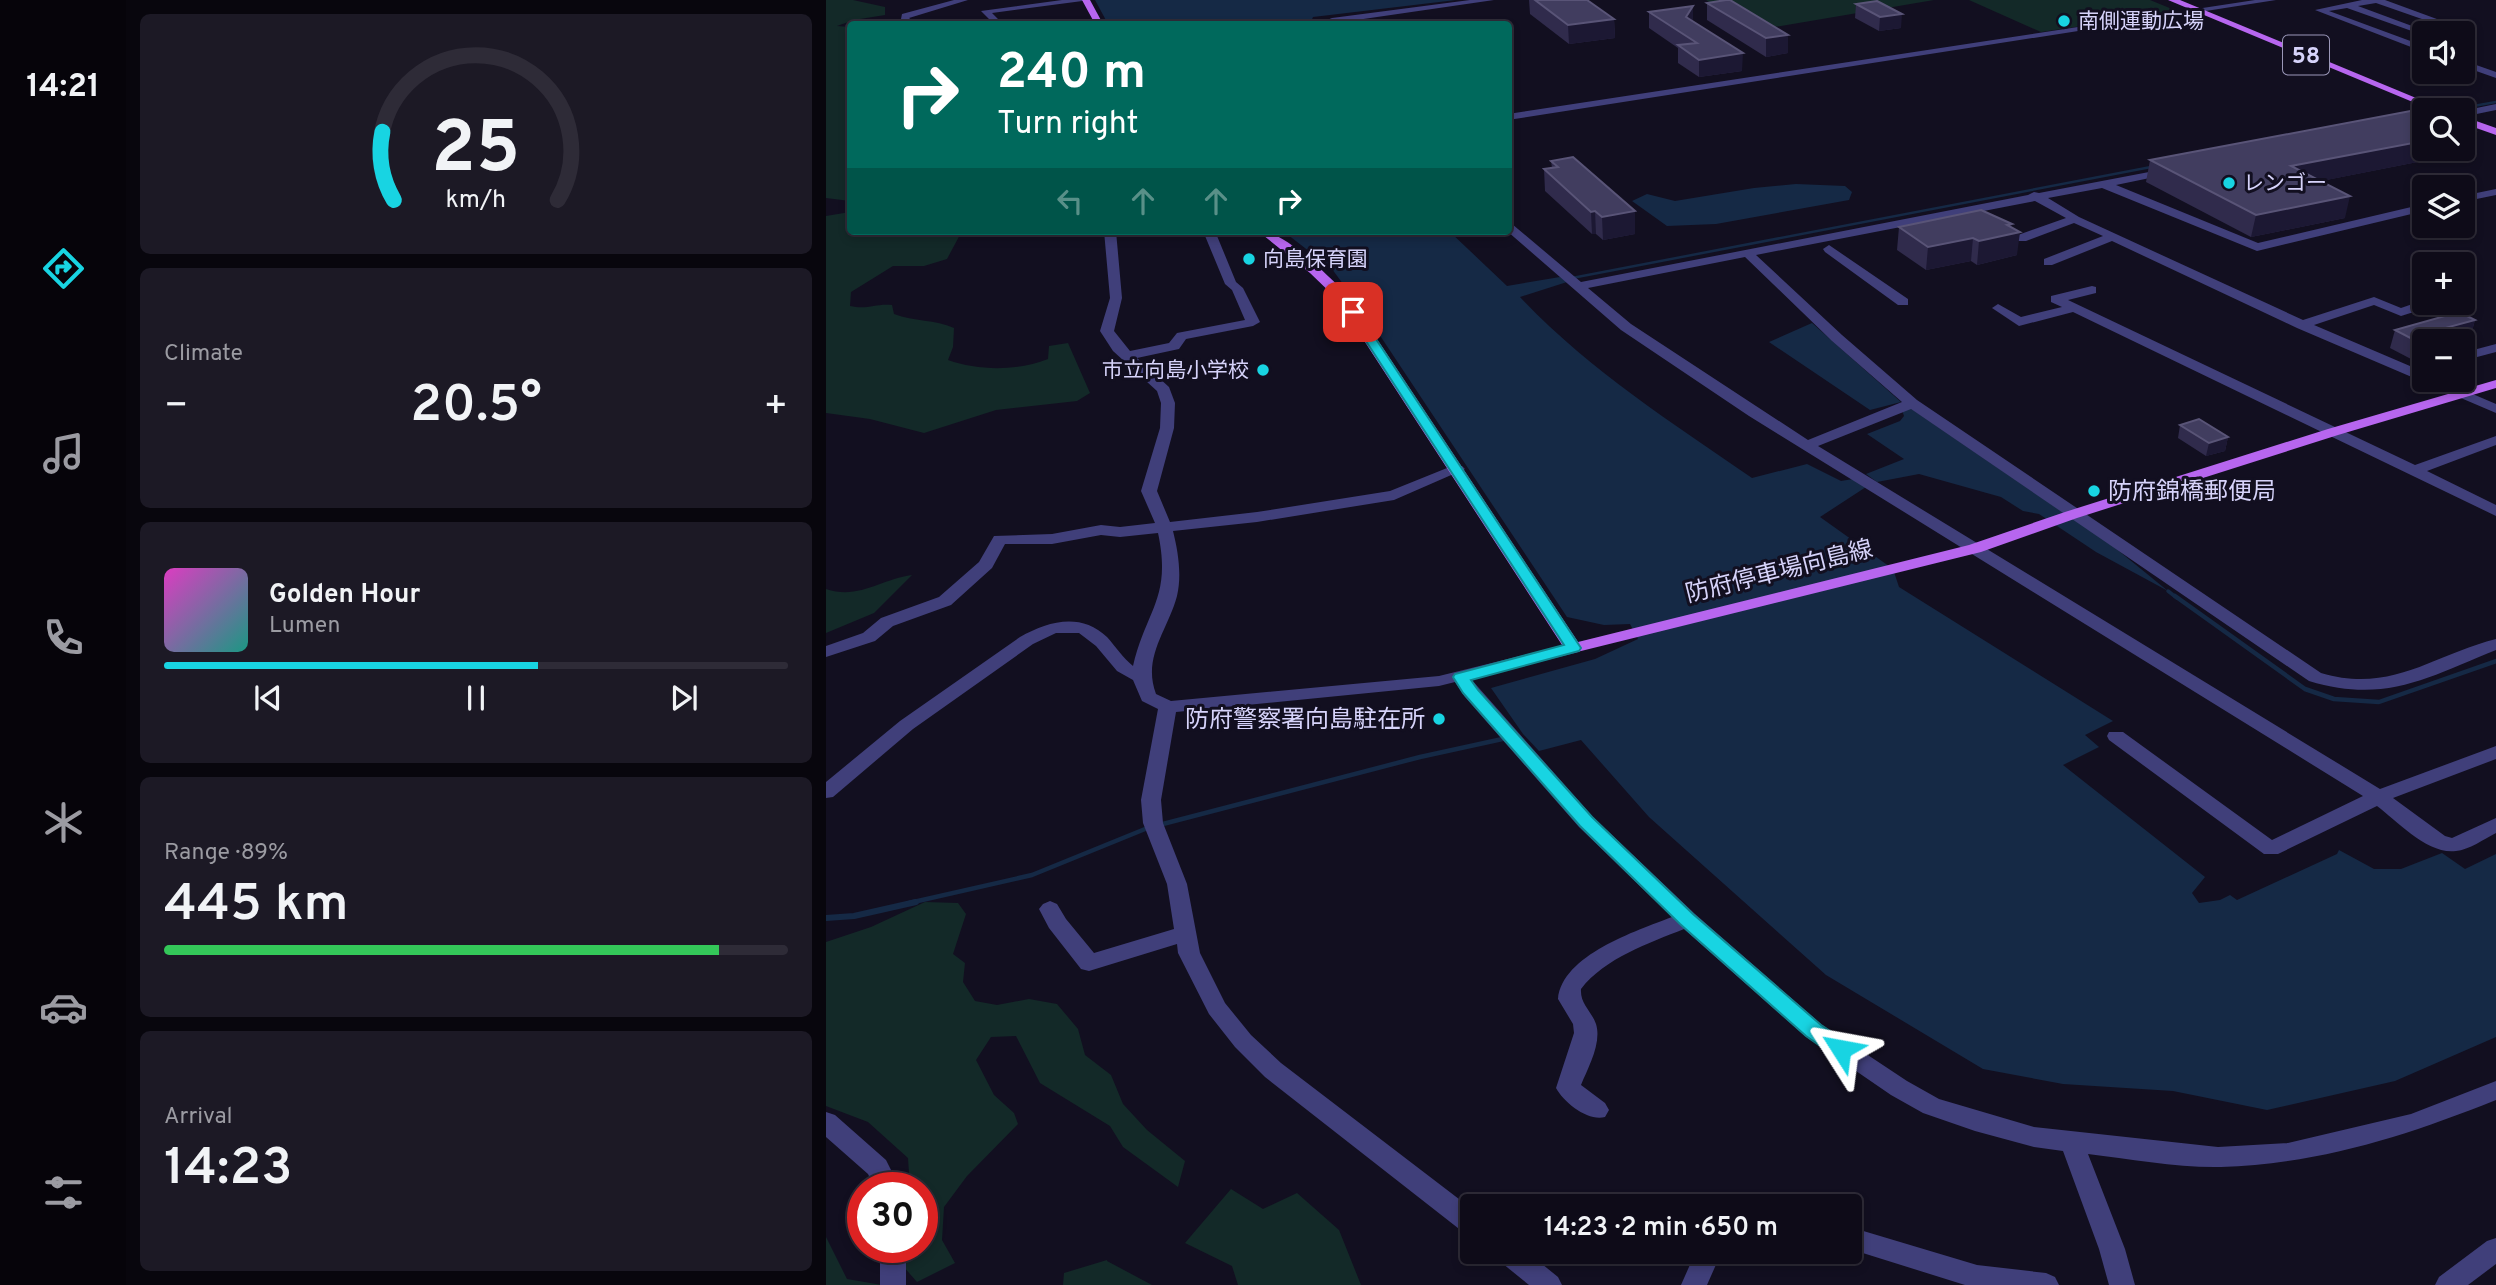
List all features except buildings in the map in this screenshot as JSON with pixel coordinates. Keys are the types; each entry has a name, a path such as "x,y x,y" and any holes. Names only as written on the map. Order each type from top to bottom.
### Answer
{"main road":[{"path":"1086,0 1097,21"},
{"name":"58","path":"2159,0 2412,99"},
{"name":"58","path":"2172,0 2194,12 2412,104"},
{"path":"2475,125 2496,135"},
{"path":"2475,129 2496,135"},
{"path":"1269,235 1314,270 1342,297 1573,648"},
{"name":"防府停車場向島線","path":"1573,648 1975,549 2075,514 2333,432 2496,384"}],"street":[{"path":"908,21 905,16 964,0"},
{"path":"996,21 985,11 1086,0"},
{"path":"1329,21 1490,0"},
{"path":"1512,116 2272,0"},
{"path":"2334,0 2412,28"},
{"path":"2412,45 2319,10 2377,0 2436,21"},
{"path":"2475,68 2496,75"},
{"path":"2475,111 2496,107"},
{"path":"1753,259 2034,195 2179,169"},
{"path":"2101,183 2257,247 2412,210"},
{"path":"2475,196 2496,191"},
{"path":"2034,195 2112,237 2302,325 2412,367"},
{"path":"1579,286 1829,249 2008,213 2018,210 2034,195"},
{"path":"2022,238 2075,219"},
{"path":"1512,229 1626,327 1754,413 2378,797 2439,842 2454,845 2496,825"},
{"path":"1110,235 1116,298 1107,331 1118,348 1164,390 1167,398 1167,427 1149,491 1165,528 1171,579 1170,592 1142,661 1140,676 1147,697 1168,707 1461,677 1573,648"},
{"path":"1127,356 1174,346 1182,336 1253,322 1237,288 1231,284 1211,235"},
{"path":"2048,262 2112,237"},
{"path":"1829,249 1903,302"},
{"path":"1753,259 1837,338 1912,403 2315,677 2350,688 2385,686 2496,644"},
{"path":"2092,290 2056,299 2496,511"},
{"path":"2302,325 2374,301 2401,313 2412,309"},
{"path":"1998,307 2019,322 2073,308"},
{"path":"2475,354 2494,349 2487,339 2496,336"},
{"path":"2456,392 2496,410"},
{"path":"1808,445 1912,403"},
{"path":"2415,470 2496,440"},
{"path":"826,652 869,637 896,619 945,601 986,565 1000,539 1052,539 1101,530 1120,532 1140,528 1165,528 1394,495 1457,469"},
{"path":"826,792 897,732 1051,628 1063,625 1087,629 1095,634 1130,674 1140,676"},
{"path":"1461,677 1471,693 1586,822 1686,919 1813,1030 1899,1088 1931,1106 2034,1137 2218,1157 2288,1153 2414,1123 2496,1090"},
{"path":"1168,707 1151,800 1153,823 1177,884 1189,953 1217,1008 1243,1041 1273,1070 1460,1215"},
{"path":"2116,736 2271,849 2378,797 2496,752"},
{"path":"1050,909 1057,923 1089,962 1186,933"},
{"path":"1597,1110 1569,1088 1586,1035 1585,1025 1568,998 1569,988 1586,967 1601,958 1686,919"},
{"path":"826,1122 880,1172"},
{"path":"2074,1143 2076,1159 2112,1249 2122,1285"},
{"path":"1862,1242 1977,1277 2046,1285"},
{"path":"2448,1285 2496,1249"},
{"path":"893,1285 894,1263"},
{"path":"1522,1264 1549,1285"},
{"path":"1694,1285 1703,1264"}],"green space":[{"path":"826,0 853,0 885,7 885,15 847,21 837,26 847,27 847,201 826,198"},
{"path":"1706,0 1934,0 1757,30"},
{"name":"南側運動広場","path":"1969,0 2150,0 2172,9 2171,13 2041,32"},
{"path":"847,212 847,235 960,235 947,259 924,266 893,266 851,292 850,306 892,305 894,314 954,328 953,347 948,360 960,364 985,368 1024,366 1048,359 1049,346 1068,343 1090,393 1077,401 996,410 924,433 870,419 826,413 826,216"},
{"path":"912,575 874,613 826,633 826,589 849,592"},
{"path":"925,902 958,903 966,914 953,954 965,963 963,982 975,1001 997,1005 1029,999 1057,1004 1078,1029 1085,1055 1111,1075 1123,1104 1147,1130 1185,1161 1178,1187 1123,1147 1110,1126 1040,1083 1016,1036 991,1037 976,1060 994,1095 1014,1113 1018,1124 967,1176 944,1207 942,1240 955,1263 917,1282 903,1266 904,1263 938,1263 938,1172 909,1172 908,1158 868,1122 826,1106 826,942 871,927"},
{"path":"1231,1189 1263,1209 1297,1193 1339,1230 1361,1285 1238,1285 1232,1266 1185,1243"},
{"path":"826,1237 847,1279 882,1285 826,1285"},
{"path":"1107,1260 1152,1285 1063,1285 1064,1273"}],"water":[{"path":"1095,0 1456,0 1313,17 1311,21 1106,21"},
{"path":"1796,184 1845,186 1852,192 1849,200 1716,224 1667,226 1632,201 1647,194 1675,201"},
{"path":"1288,235 1453,235 1507,286 1560,277 1567,282 1520,297 1602,371 1752,478 1807,464 1841,481 1853,479 1866,487 1820,517 1893,569 1899,587 2113,721 2085,735 2099,747 2063,765 2205,877 2192,893 2199,903 2220,900 2230,895 2237,900 2337,854 2339,850 2374,869 2401,869 2442,853 2465,869 2496,854 2496,1037 2395,1081 2267,1110 2173,1091 2063,1084 1983,1069 1826,975 1649,817 1581,740 1539,751 1523,734 1491,688 1595,659 1638,639 1630,624 1604,625 1567,617 1371,322 1332,269"},
{"path":"1812,323 1901,402 1870,410 1769,342"},
{"path":"1910,408 2114,547 2168,591 2096,552 2039,514 2023,511 2001,497 1919,474 1877,482 1866,474 1904,459 1867,434 1900,421 1904,416 1902,410"}],"waterway":[{"path":"2475,106 2496,102"},
{"path":"1572,278 2151,167"},
{"path":"2168,591 2177,598"},
{"path":"2175,596 2305,689 2334,699 2379,702 2496,661"},
{"path":"1159,825 1420,757 1507,738"},
{"path":"909,903 1032,875 1150,827"},
{"path":"826,918 854,916 916,902"}],"place":[{"name":"南側運動広場","path":"2064,21"},
{"name":"レンゴー","path":"2229,183"},
{"name":"向島保育園","path":"1249,259"},
{"name":"市立向島小学校","path":"1263,370"},
{"name":"防府錦橋郵便局","path":"2094,491"},
{"name":"防府警察署向島駐在所","path":"1439,719"}],"route":[{"path":"1353,312 1573,648 1461,677 1471,693 1586,822 1686,919 1813,1030 1841,1049"}]}
